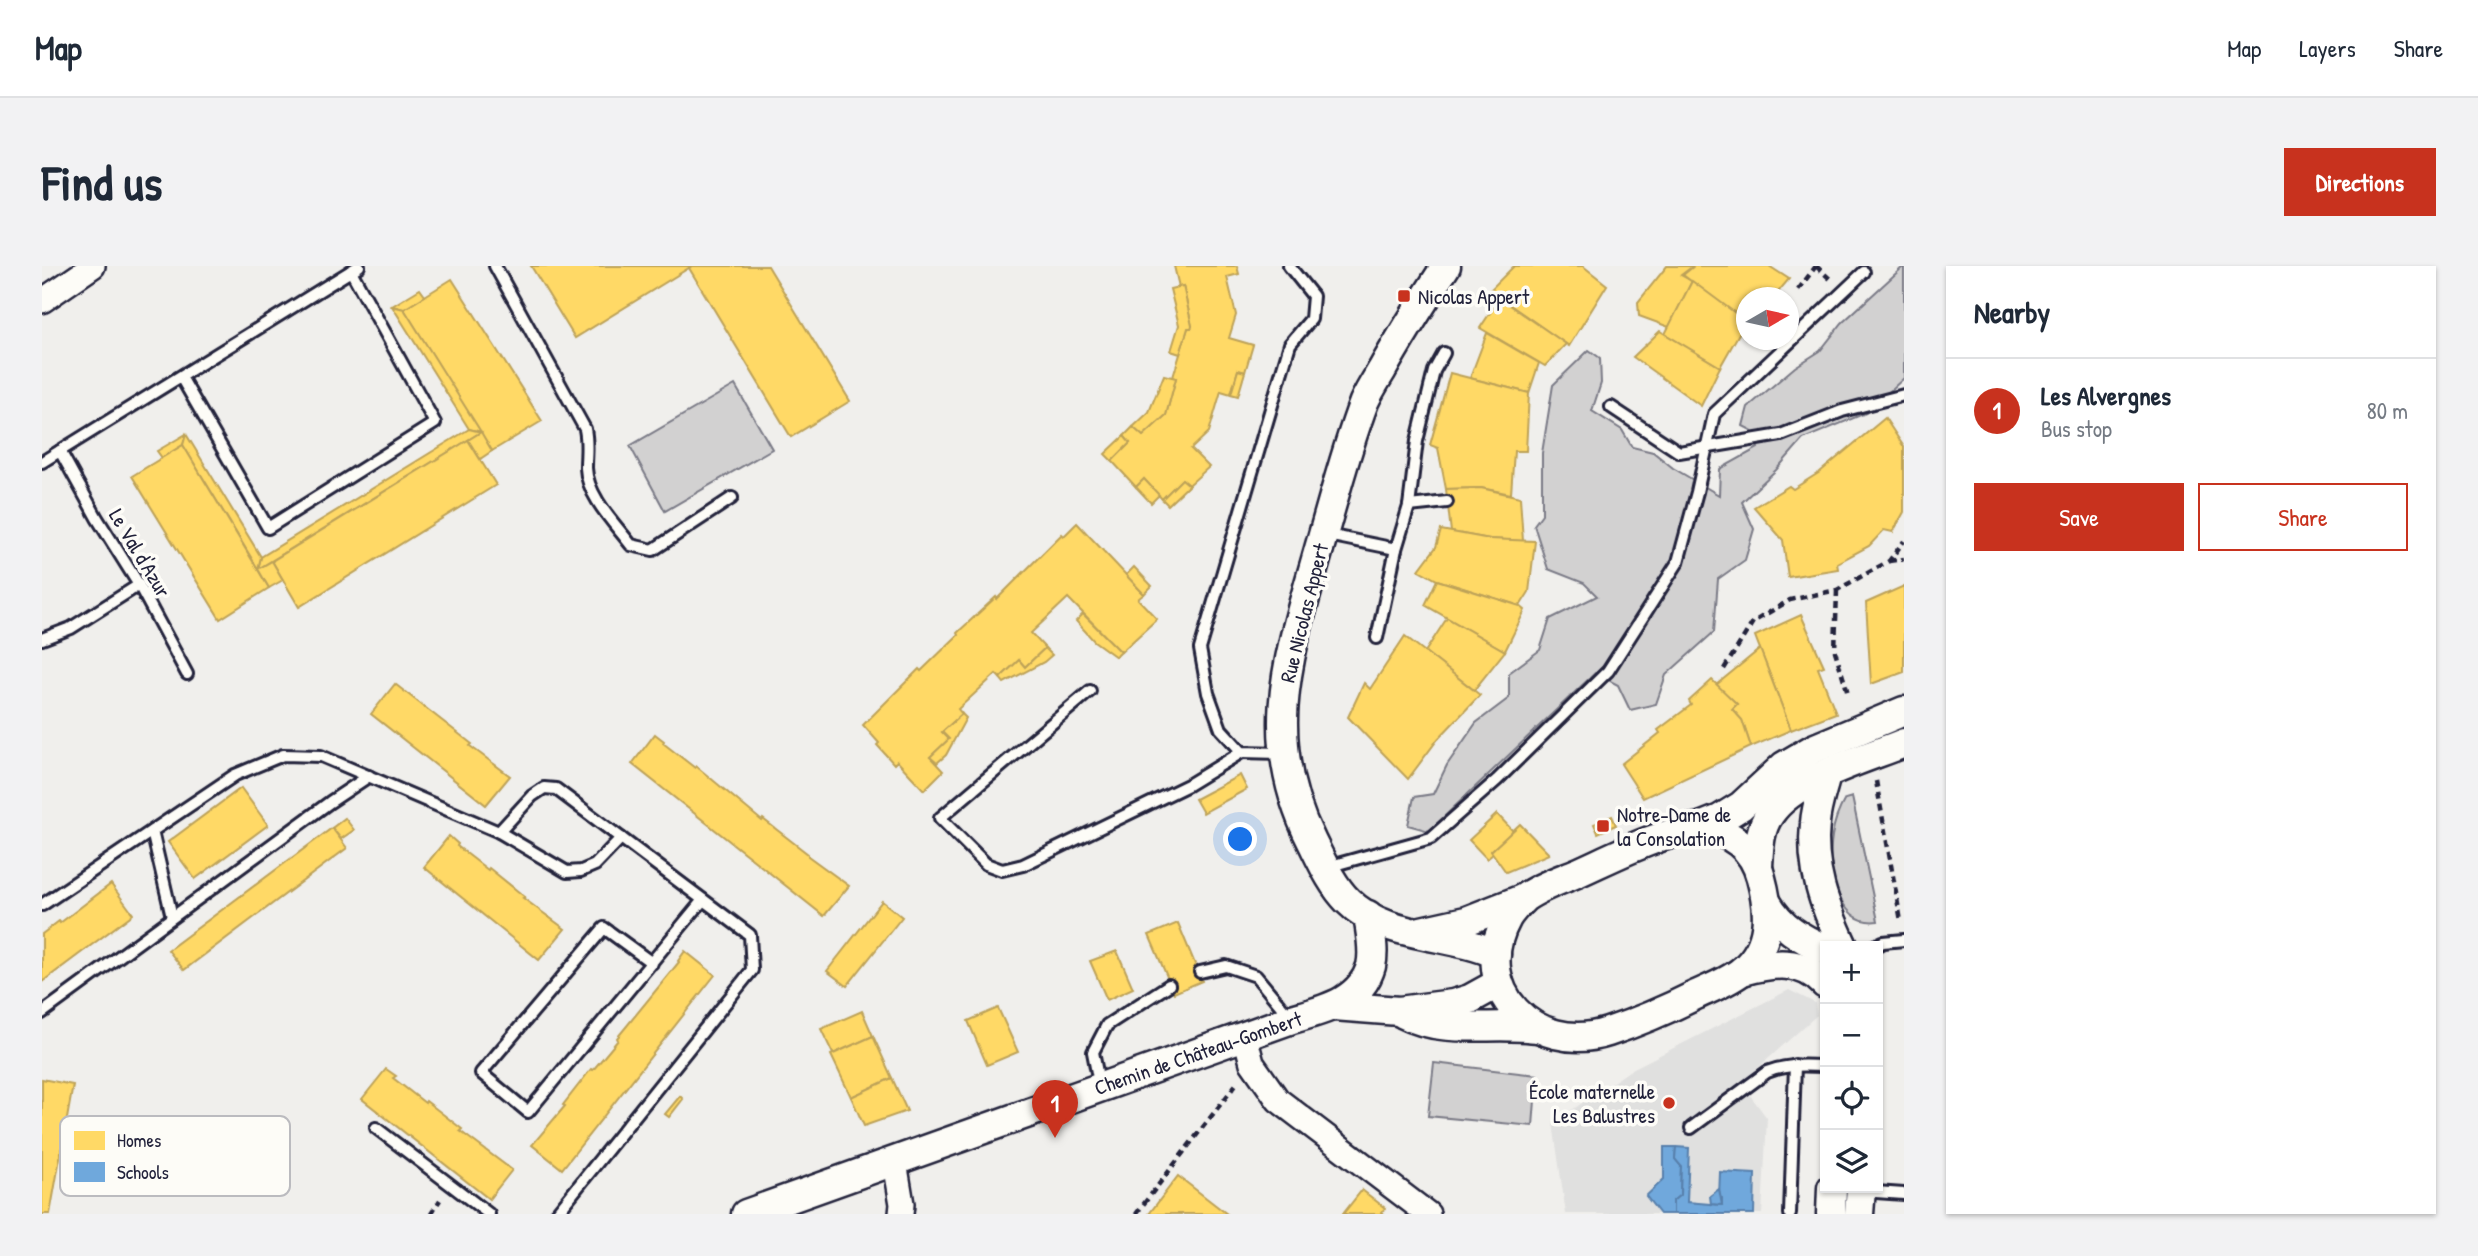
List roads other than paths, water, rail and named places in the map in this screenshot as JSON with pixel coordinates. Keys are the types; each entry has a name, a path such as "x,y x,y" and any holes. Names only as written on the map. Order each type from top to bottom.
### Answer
{"street":[{"path":"42,301 93,266"},
{"name":"Rue Nicolas Appert","path":"1446,266 1392,351 1365,401 1324,534 1286,674 1282,708 1284,753 1293,796 1305,827 1325,867 1348,901 1368,915 1413,933 1496,954"},
{"path":"1413,933 1466,921 1499,910 1661,836 1700,827 1720,819 1741,806 1784,766 1813,749 1904,711"},
{"path":"1758,867 1763,828 1769,814 1782,799 1826,775 1904,743"},
{"path":"1826,775 1815,823 1816,870 1826,910 1841,941"},
{"path":"1700,827 1720,831 1742,844 1758,867 1767,903 1766,933 1759,949 1742,971"},
{"path":"1525,898 1508,916 1499,937 1496,954 1499,983 1520,1016 1536,1028 1555,1035 1572,1038 1593,1037 1627,1026 1681,1003 1742,971 1766,964 1794,965 1806,969 1820,980"},
{"path":"1767,903 1783,925 1802,939 1820,947"},
{"name":"Chemin de Château-Gombert","path":"746,1214 791,1207 895,1162 1100,1087 1248,1050 1292,1019 1334,1006 1358,990 1371,965 1372,946 1368,915"},
{"name":"Chemin de Château-Gombert","path":"1334,1006 1399,1011 1453,1004 1470,999 1499,983"},
{"name":"Chemin de Château-Gombert","path":"1399,1011 1419,1022 1471,1027 1514,1025 1536,1028"},
{"path":"1248,1050 1278,1100 1428,1214"},
{"path":"895,1162 902,1204 901,1214"}],"lane":[{"path":"495,266 584,429 588,447 586,470 592,490 631,545 653,550 732,498"},
{"path":"1242,752 1221,729 1208,692 1200,649 1290,344 1311,319 1312,296 1289,266"},
{"path":"42,462 355,268 435,423 268,528 181,377"},
{"path":"1325,867 1431,838 1497,780 1608,671 1678,562 1714,414 1864,272"},
{"path":"1377,638 1396,549 1409,506 1417,441 1434,371 1444,354"},
{"path":"1611,407 1679,452 1782,435 1842,411 1904,395"},
{"name":"Le Val d'Azur","path":"60,451 97,518 139,585 187,674"},
{"path":"1409,506 1447,502"},
{"path":"1324,534 1396,549"},
{"path":"42,639 71,628 139,585"},
{"path":"1090,691 940,818 986,864 1002,870 1023,865 1188,785 1242,752 1284,753"},
{"path":"42,905 235,775 283,755 321,756 499,832 567,872 581,871 595,865 621,838"},
{"path":"42,1013 369,776"},
{"path":"499,832 532,796 544,788 556,789 750,935 752,970 556,1214"},
{"path":"152,831 172,918"},
{"path":"652,963 604,928 481,1073 528,1112 652,963 704,900"},
{"path":"1883,942 1904,940"},
{"path":"1200,972 1226,966 1256,976 1292,1019"},
{"path":"1100,1087 1093,1052 1107,1025 1169,985"},
{"path":"1790,1214 1795,1065"},
{"path":"1691,1128 1767,1072 1781,1066 1820,1066"},
{"path":"376,1129 489,1214"},
{"path":"1845,1198 1904,1194"}],"place":[{"name":"Nicolas Appert","path":"1404,296"},
{"name":"Notre-Dame de la Consolation","path":"1603,826"},
{"name":"École maternelle Les Balustres","path":"1669,1103"},
{"name":"Les Alvergnes","path":"1055,1138"}]}
